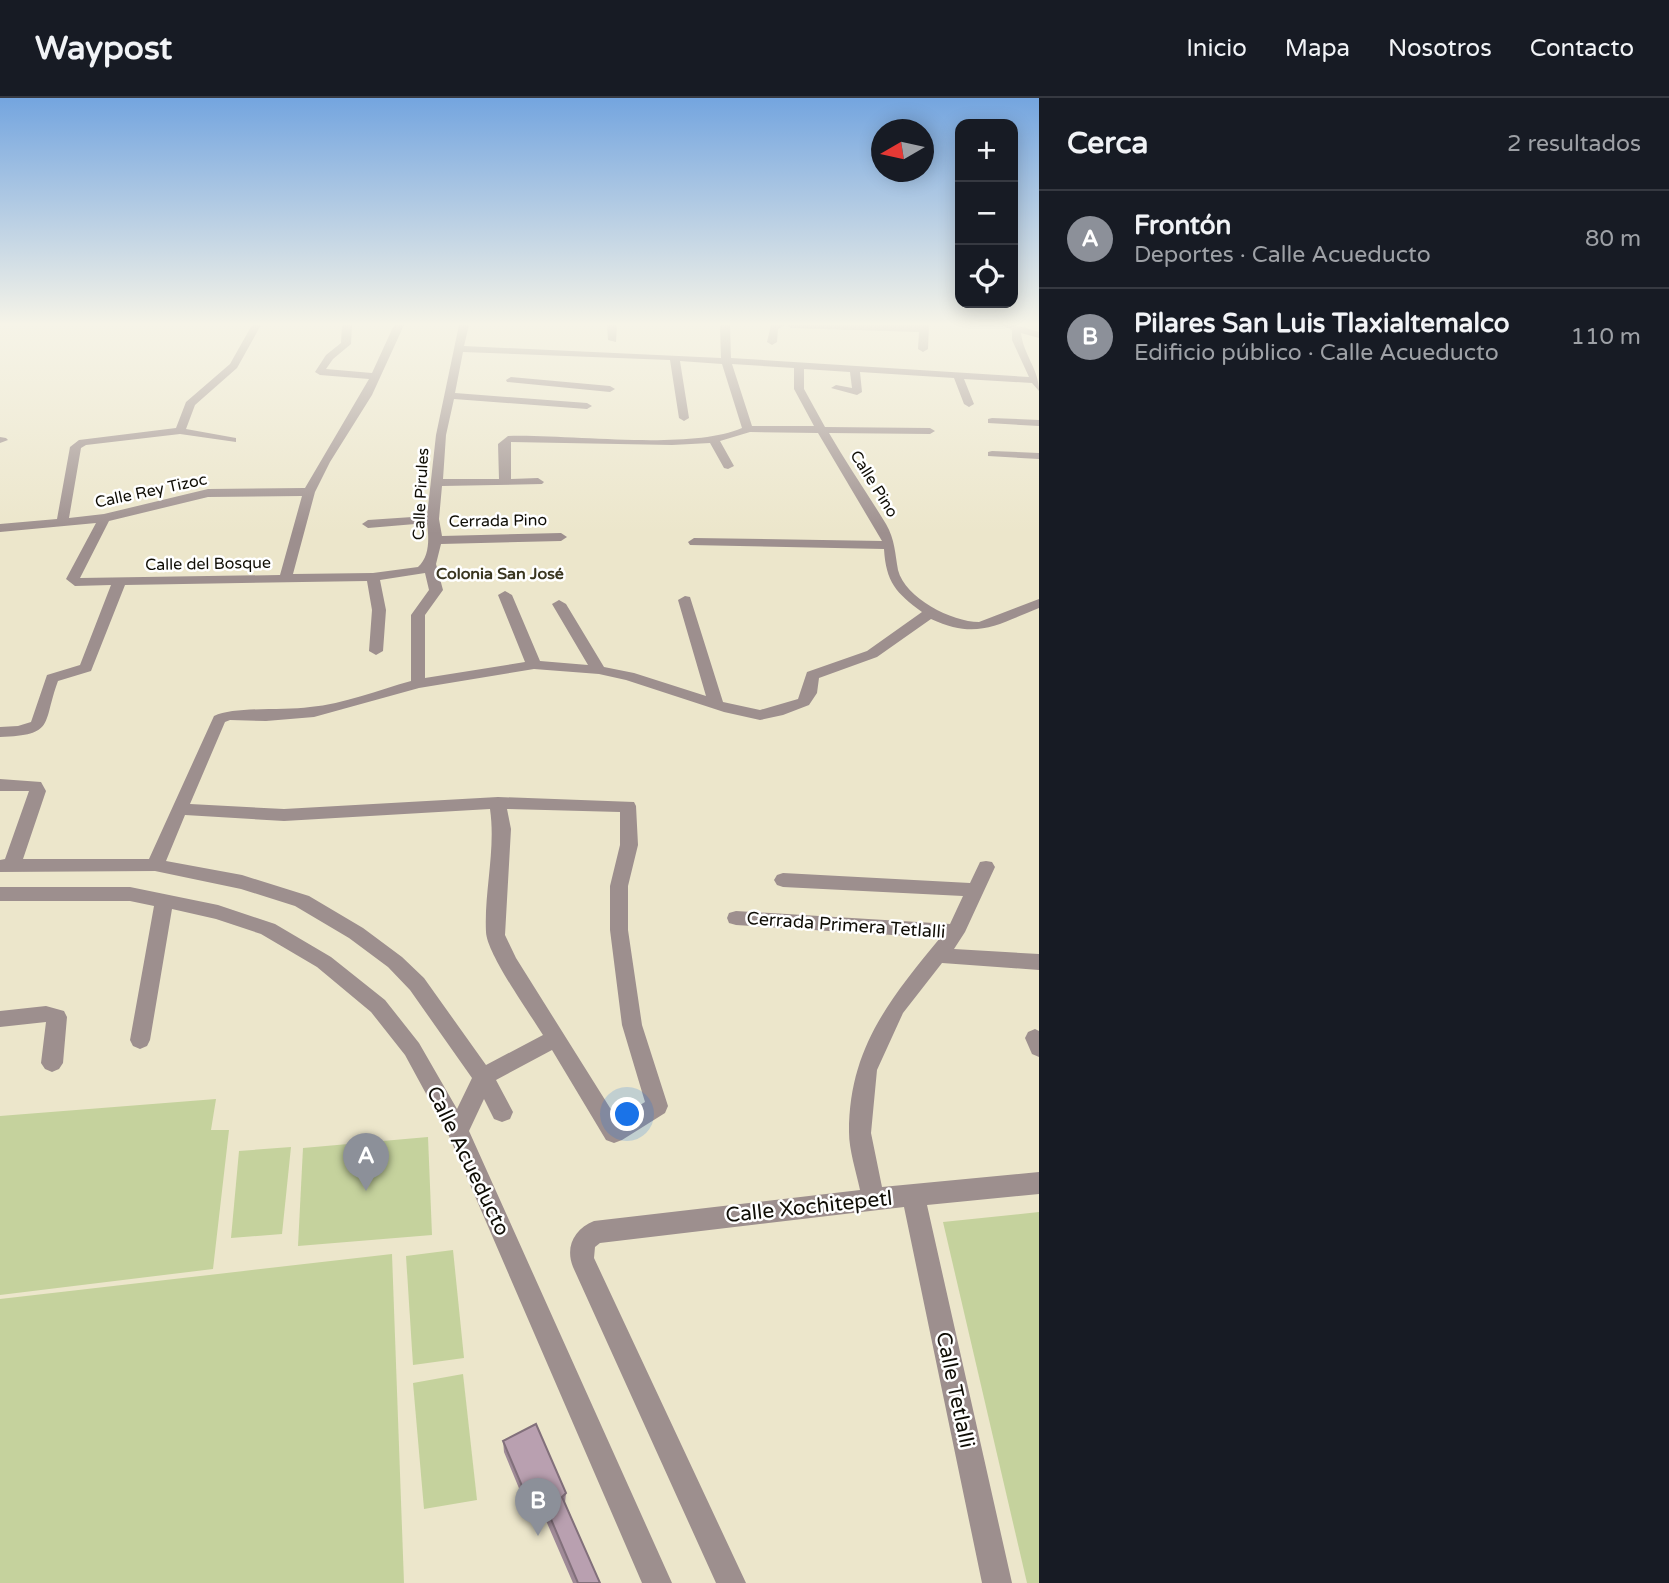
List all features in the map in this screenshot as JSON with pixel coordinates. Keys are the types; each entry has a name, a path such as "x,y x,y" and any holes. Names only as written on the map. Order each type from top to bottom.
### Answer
{"street":[{"path":"180,431 190,404 201,394"},
{"path":"285,580 309,492 365,394"},
{"path":"503,398 505,394"},
{"path":"680,394 684,418"},
{"path":"737,394 748,429"},
{"name":"Calle Pino","path":"802,394 890,545 892,572 898,584 930,613"},
{"path":"965,394 969,404"},
{"path":"450,396 587,406"},
{"name":"Calle Pirules","path":"413,573 429,564 436,540 433,519 435,483 450,396"},
{"path":"992,421 1039,423"},
{"path":"505,482 504,444 508,439 599,442 713,439 733,438 748,429 930,431"},
{"path":"62,523 76,447 93,440 180,431 232,440"},
{"path":"713,439 728,466"},
{"path":"992,454 1039,456"},
{"path":"435,483 538,482"},
{"name":"Calle Rey Tizoc","path":"0,528 104,518 208,493 309,492"},
{"name":"Calle del Bosque","path":"104,518 73,579 82,583 285,580 413,573"},
{"path":"368,524 433,519"},
{"name":"Cerrada Pino","path":"436,540 561,537"},
{"path":"694,542 890,545"},
{"path":"418,684 418,615 436,590 429,564"},
{"path":"373,577 379,610 376,651"},
{"path":"0,732 31,730 39,723 52,678 86,668 119,583"},
{"path":"505,595 534,665"},
{"path":"685,600 716,704"},
{"path":"155,865 219,719 228,715 266,716 314,712 418,684 534,665 599,670 629,676 760,715 804,702 809,693 812,675 872,654 930,613 955,625 981,626 1039,603"},
{"path":"559,604 599,670"},
{"path":"0,785 35,786 38,791 6,866 155,865 242,882 302,901 356,933 395,962 417,984 483,1077 502,1112"},
{"path":"181,809 284,815 498,803 628,806 629,845 619,886 620,930 632,1025 657,1106 614,1133 509,963 495,935 502,829 498,803"},
{"path":"873,1199 860,1133 866,1070 895,1008 956,932 986,867"},
{"path":"783,880 976,890"},
{"name":"Calle Acueducto","path":"0,894 130,894 218,912 268,929 324,962 378,1006 412,1049 458,1131 657,1583"},
{"path":"140,1041 164,899"},
{"name":"Cerrada Primera Tetlalli","path":"736,918 956,932"},
{"path":"938,955 1039,962"},
{"path":"0,1019 46,1014 57,1017 52,1063"},
{"path":"458,1131 483,1077 556,1038"},
{"name":"Calle Xochitepetl","path":"731,1583 582,1259 583,1242 594,1233 873,1199 1039,1183"},
{"name":"Calle Tetlalli","path":"913,1196 997,1583"}],"green space":[{"path":"216,1099 211,1130 229,1130 213,1269 0,1295 0,1116"},
{"path":"428,1137 432,1235 298,1246 303,1148"},
{"path":"291,1147 282,1234 231,1238 239,1151"},
{"path":"1039,1212 1039,1583 1027,1583 943,1222"},
{"path":"453,1250 464,1358 413,1365 406,1256"},
{"path":"392,1254 404,1583 0,1583 0,1299"},
{"path":"463,1374 477,1500 424,1509 413,1383"}],"building":[{"path":"536,1424 566,1493 562,1497 600,1583 578,1583 545,1505 533,1512 503,1441"}],"place":[{"name":"Frontón","path":"366,1191"},
{"name":"Pilares San Luis Tlaxialtemalco","path":"538,1536"}],"district":[{"name":"Colonia San José","path":"500,574"}]}
